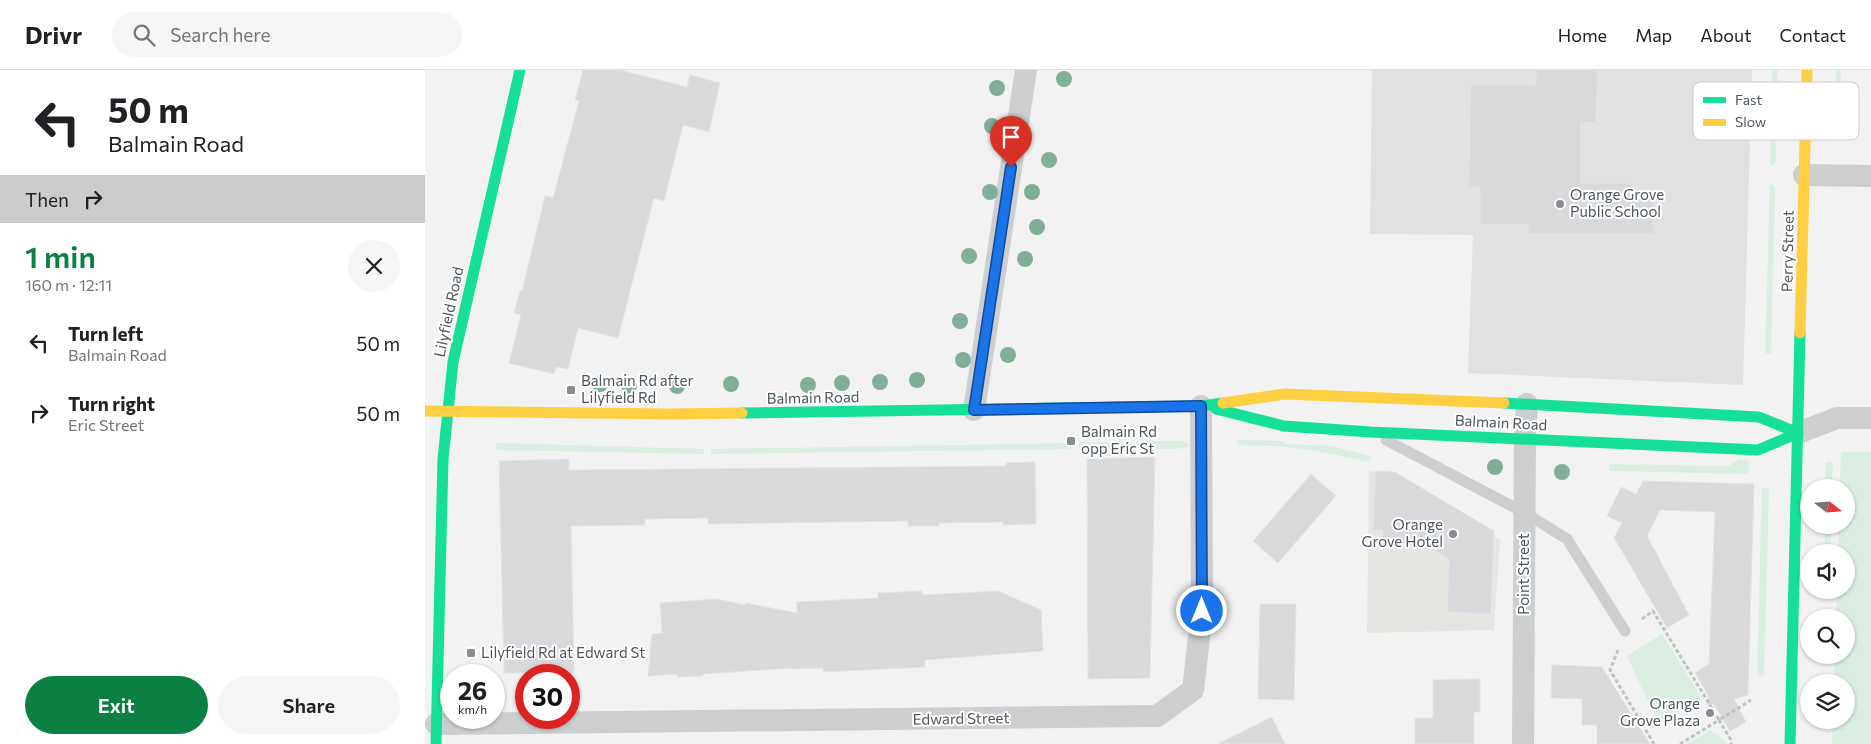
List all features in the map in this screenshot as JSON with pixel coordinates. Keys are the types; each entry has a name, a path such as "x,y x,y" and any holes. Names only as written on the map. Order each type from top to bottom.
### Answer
{"main road":[{"name":"Lilyfield Road","path":"436,734 443,459 447,412 455,352 520,70"},
{"name":"Perry Street","path":"1798,433 1806,140"},
{"name":"Balmain Road","path":"425,411 778,414 1201,406 1285,394 1527,404 1759,417 1798,433"},
{"name":"Balmain Road","path":"1201,406 1284,426 1371,432 1758,450 1798,433"},
{"path":"1790,744 1798,433"}],"street":[{"path":"974,410 1026,70"},
{"path":"1805,175 1871,176"},
{"name":"Point Street","path":"1523,744 1525,439 1527,404"},
{"name":"Edward Street","path":"436,734 1157,716 1193,690 1202,611 1201,406"},
{"path":"1798,433 1837,418 1871,418"}],"lane":[{"path":"1371,432 1525,512 1567,539 1625,631"}],"path":[{"path":"1653,744 1610,670 1625,631 1653,611 1731,740 1731,744"},
{"path":"1680,744 1751,700"}],"shaded area":[{"name":"Orange Grove Public School","path":"1372,70 1752,70 1752,82 1693,82 1693,140 1750,140 1743,385 1468,373 1473,235 1370,234"},
{"path":"1369,470 1390,476 1500,540 1494,630 1367,633"}],"green space":[{"path":"1772,70 1778,70 1778,82 1772,82"},
{"path":"1836,70 1841,70 1841,82 1836,82"},
{"path":"1771,140 1776,140 1776,163 1770,166"},
{"path":"1770,184 1775,187 1771,354 1765,353"},
{"path":"1237,440 1282,441 1287,444 1331,446 1370,456 1370,462 1316,451 1277,446 1237,445"},
{"path":"1144,441 1184,441 1190,446 1177,449 1140,449 1139,446"},
{"path":"1079,442 1130,442 1135,446 1135,450 1079,449"},
{"path":"496,443 704,449 704,454 495,450"},
{"path":"1071,443 1070,449 711,454 711,449"},
{"path":"1841,452 1871,452 1871,744 1832,744 1833,729 1855,729 1855,674 1834,674 1835,664 1855,664 1855,609 1836,609 1837,599 1855,599 1855,544 1838,544 1839,534 1855,534 1855,479 1840,479"},
{"path":"1739,459 1749,461 1749,474 1609,471 1610,464 1729,466"},
{"path":"1826,462 1833,462 1832,479 1825,479"},
{"path":"1762,488 1769,488 1764,676 1757,675"},
{"path":"1825,534 1831,534 1831,544 1824,544"},
{"path":"1662,634 1702,698 1657,721 1627,656"},
{"path":"1710,730 1726,742 1726,744 1687,744"}],"building":[{"path":"583,70 620,70 687,87 690,75 720,83 709,132 683,125 664,201 654,198 618,338 578,328 568,369 556,367 554,374 509,363 521,315 514,313 520,291 522,291 545,196 553,198 579,101 575,100"},
{"path":"1536,70 1598,70 1596,123 1581,122 1581,183 1633,183 1633,195 1654,195 1654,234 1528,234 1528,225 1480,224 1480,187 1469,187 1470,85 1536,85"},
{"path":"1155,457 1150,678 1088,679 1087,459"},
{"path":"569,459 569,470 1006,466 1006,463 1035,462 1036,524 1003,525 1003,522 939,523 939,526 908,526 908,521 708,524 708,518 645,519 645,525 571,526 574,664 515,664 515,673 505,673 499,461"},
{"path":"1376,471 1395,472 1494,531 1491,614 1447,612 1449,559 1428,546 1382,544 1383,530 1373,530"},
{"path":"1311,474 1336,496 1278,563 1253,541"},
{"path":"1643,481 1754,484 1748,695 1734,699 1746,722 1730,731 1714,704 1708,706 1708,695 1695,673 1709,664 1715,512 1660,510 1647,536 1689,615 1667,628 1614,538 1622,523 1607,516 1621,487 1636,494"},
{"path":"922,591 922,595 998,591 1041,610 1043,651 925,660 925,667 823,672 823,668 793,668 703,674 703,676 677,677 677,674 648,676 652,634 662,633 660,603 717,599 797,613 797,602 878,598 878,593"},
{"path":"1260,604 1296,604 1294,700 1258,699"},
{"path":"1552,665 1602,667 1650,744 1597,744 1597,725 1582,725 1582,699 1551,698"},
{"path":"1480,679 1480,712 1474,712 1474,744 1415,744 1415,718 1433,718 1433,680"},
{"path":"1272,717 1285,744 1218,744"}],"traffic: fast":[{"path":"436,744 443,459 453,362 520,70"},
{"path":"1790,744 1800,333"},
{"path":"742,413 1201,406 1223,403"},
{"path":"1504,403 1759,417 1798,433"},
{"path":"1216,409 1284,426 1371,432 1758,450 1798,433"}],"traffic: slow":[{"path":"1807,70 1807,82"},
{"path":"1800,333 1805,140"},
{"path":"1223,403 1285,394 1504,403"},
{"path":"425,411 742,413"}],"place":[{"name":"Orange Grove Public School","path":"1560,204"},
{"name":"Balmain Rd after Lilyfield Rd","path":"571,390"},
{"name":"Balmain Rd opp Eric St","path":"1071,441"},
{"name":"Orange Grove Hotel","path":"1453,534"},
{"name":"Lilyfield Rd at Edward St","path":"471,653"},
{"name":"Orange Grove Plaza","path":"1710,713"}],"route":[{"path":"1011,167 974,410 1201,406 1202,611"}]}
